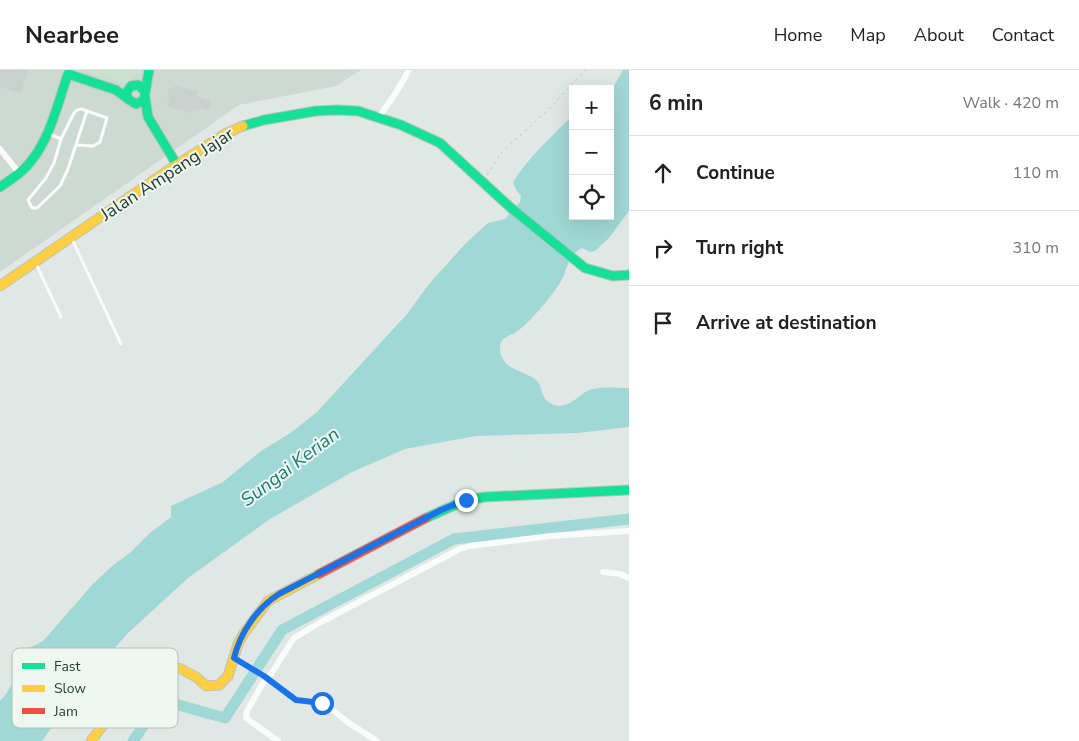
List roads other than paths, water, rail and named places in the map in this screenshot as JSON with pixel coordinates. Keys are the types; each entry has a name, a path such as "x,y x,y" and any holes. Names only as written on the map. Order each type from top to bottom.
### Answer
{"street":[{"path":"379,117 409,70"},
{"path":"0,188 34,158 46,133 69,72 116,90 130,101 145,119 175,166"},
{"path":"130,101 126,93 147,73"},
{"path":"147,73 145,94 148,118 175,166"},
{"path":"116,90 141,86 145,94"},
{"path":"130,101 139,103 145,94"},
{"name":"Jalan Ampang Jajar","path":"0,286 71,236 227,133 264,120 316,111 337,110 358,111 379,117 402,125 440,143 511,208 572,259 585,268 598,273 613,276 629,275"},
{"path":"0,149 19,173"},
{"path":"178,670 198,678 203,684 211,687 219,685 229,674 242,636 268,601 441,510 466,500 485,497 629,490"},
{"path":"278,741 246,718 246,711 266,677 294,638 460,549 470,546 551,536 629,531"},
{"path":"603,572 620,574 629,578"},
{"path":"234,658 266,677 296,700 319,702 326,705 376,741"},
{"path":"91,741 101,728"}],"lane":[{"path":"76,144 93,146 100,142 106,128 107,118 82,109 74,113 61,138 54,163 46,178 28,200 34,209 60,186 68,169 76,144 87,111"},
{"path":"46,133 61,138"},
{"path":"71,236 121,344"},
{"path":"34,262 61,317"}],"water":[{"name":"Sungai Kerian","path":"623,70 629,70 629,211 609,238 595,251 590,252 582,248 575,253 562,279 550,297 525,325 503,340 500,347 504,361 509,366 533,377 539,384 546,400 554,405 566,405 589,390 629,388 629,427 578,433 476,436 405,449 352,472 270,519 188,578 128,633 115,648 28,648 44,640 92,585 150,533 171,517 171,506 223,482 261,451 292,432 317,412 407,314 429,284 465,244 488,223 505,219 520,202 521,196 513,182 532,156 569,119 569,220 614,220 614,86"},
{"path":"12,684 12,728 51,728 42,741 0,741 0,701"}],"waterway":[{"path":"178,705 225,718 282,630 454,539 629,519"},
{"path":"133,741 142,728"}]}
